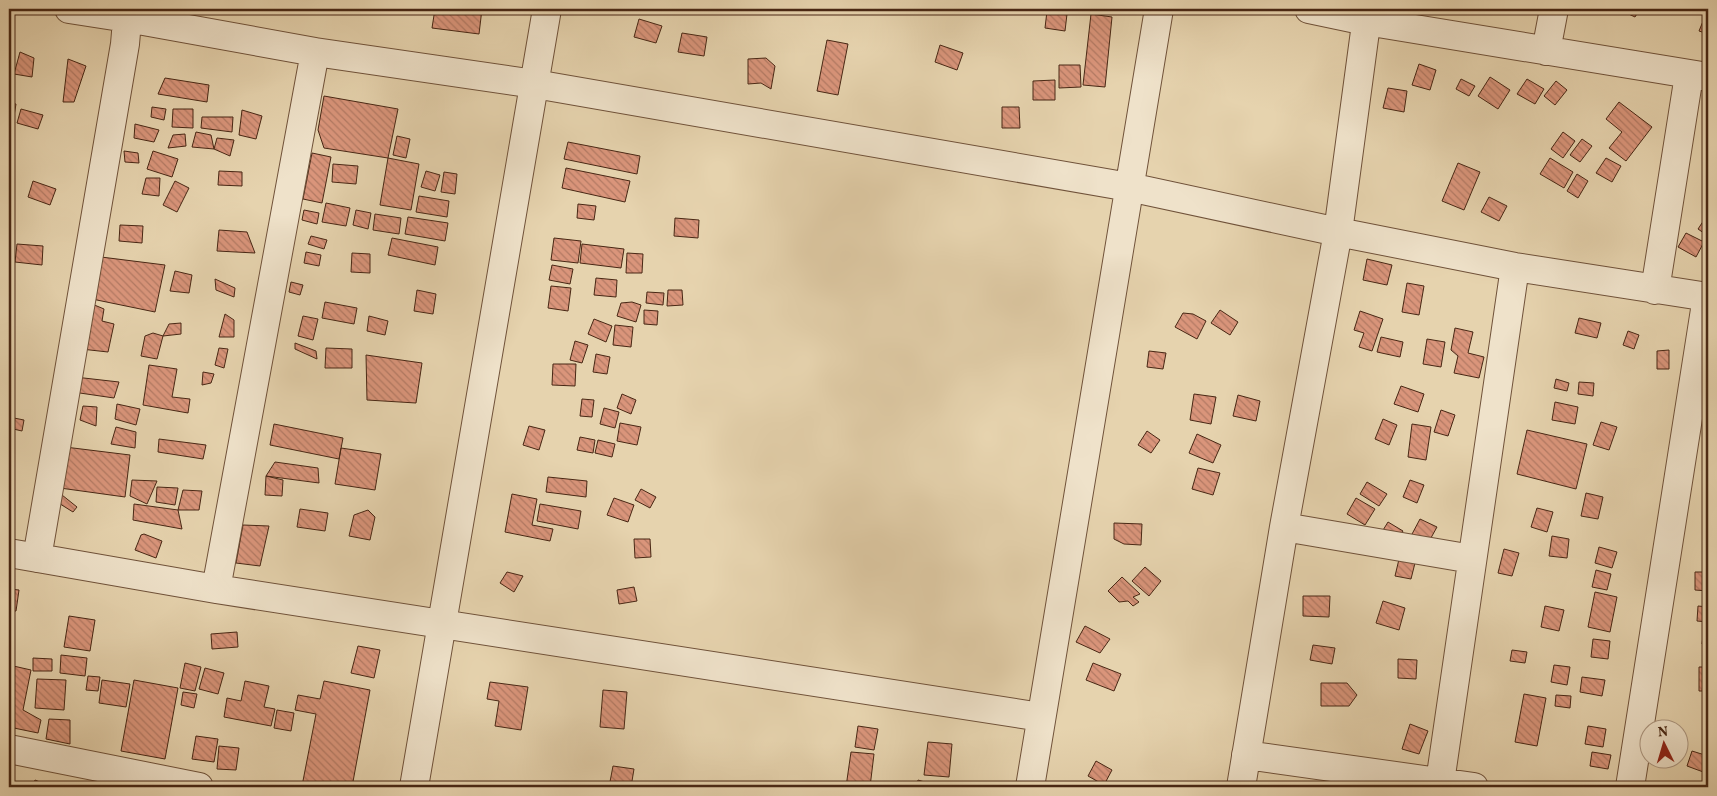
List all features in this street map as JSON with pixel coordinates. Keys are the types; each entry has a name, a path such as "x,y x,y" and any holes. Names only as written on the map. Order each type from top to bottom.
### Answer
{"street":[{"path":"69,9 127,13 315,52 535,84 1129,187 1338,232 1515,267 1708,297 1630,787"},
{"path":"414,787 547,9"},
{"path":"1030,787 1159,9"},
{"path":"1309,9 1367,15 1546,51 1698,76 1655,290"},
{"path":"1546,51 1554,9"},
{"path":"37,558 125,44 127,13"},
{"path":"1241,787 1284,526 1338,232 1367,15"},
{"path":"216,589 315,52"},
{"path":"1440,782 1515,267"},
{"path":"1284,526 1472,559"},
{"path":"9,553 216,589 1041,717"},
{"path":"9,749 199,787"},
{"path":"1246,756 1474,787"}],"building":[{"path":"435,9 482,9 479,34 432,28"},
{"path":"1618,9 1640,9 1635,17"},
{"path":"1047,11 1067,14 1065,31 1045,28"},
{"path":"1091,14 1112,17 1105,87 1083,85"},
{"path":"1706,14 1708,14 1708,34 1699,31"},
{"path":"639,19 662,26 656,43 634,37"},
{"path":"682,33 707,37 704,56 678,52"},
{"path":"827,40 848,44 838,95 817,91"},
{"path":"940,45 963,53 957,70 935,62"},
{"path":"20,52 34,58 32,77 14,74"},
{"path":"766,58 775,66 771,89 761,83 748,84 748,59"},
{"path":"68,59 86,66 74,102 63,102"},
{"path":"1419,64 1436,70 1430,90 1412,85"},
{"path":"1059,65 1080,65 1081,87 1059,88"},
{"path":"1490,77 1510,90 1498,109 1478,96"},
{"path":"165,78 209,85 207,102 158,94"},
{"path":"1461,79 1475,86 1469,96 1456,89"},
{"path":"1527,79 1544,89 1535,104 1517,94"},
{"path":"1055,80 1055,100 1033,100 1033,81"},
{"path":"1556,81 1567,90 1555,105 1544,96"},
{"path":"1388,88 1407,91 1404,112 1383,108"},
{"path":"324,96 398,109 388,158 324,148 318,130"},
{"path":"1619,102 1652,127 1626,161 1609,148 1622,132 1606,119"},
{"path":"9,103 16,104 13,122 9,121"},
{"path":"152,107 166,109 164,120 151,117"},
{"path":"1002,107 1019,107 1020,128 1002,128"},
{"path":"21,109 43,115 38,129 17,123"},
{"path":"173,109 193,109 193,128 172,127"},
{"path":"242,110 262,116 256,139 239,135"},
{"path":"202,117 233,117 232,132 201,128"},
{"path":"135,124 159,130 154,142 134,138"},
{"path":"196,132 211,135 214,149 192,147"},
{"path":"1563,132 1575,141 1563,158 1551,149"},
{"path":"185,134 186,146 168,148 173,135"},
{"path":"397,136 410,139 406,158 393,155"},
{"path":"217,138 234,140 230,156 214,149"},
{"path":"1582,139 1592,146 1580,162 1570,155"},
{"path":"568,142 640,156 637,174 564,159"},
{"path":"124,151 138,153 139,163 125,162"},
{"path":"153,151 178,159 172,177 147,169"},
{"path":"312,153 331,157 322,203 303,199"},
{"path":"388,158 419,164 411,210 380,205"},
{"path":"1550,158 1573,172 1564,188 1540,174"},
{"path":"1606,158 1621,166 1612,182 1596,173"},
{"path":"1458,163 1480,172 1464,210 1442,201"},
{"path":"333,164 358,166 356,184 332,182"},
{"path":"566,168 630,181 625,202 562,188"},
{"path":"219,171 242,172 242,186 218,185"},
{"path":"426,171 440,175 435,191 421,187"},
{"path":"444,172 457,174 455,194 441,192"},
{"path":"1577,174 1588,181 1578,198 1567,191"},
{"path":"146,178 160,178 159,196 142,194"},
{"path":"33,181 56,189 50,205 28,197"},
{"path":"175,181 189,188 177,212 163,205"},
{"path":"419,196 449,201 447,217 416,212"},
{"path":"1489,197 1507,206 1499,221 1481,212"},
{"path":"326,203 350,208 346,226 322,222"},
{"path":"578,204 596,206 594,220 577,218"},
{"path":"304,210 319,213 317,224 302,220"},
{"path":"356,210 371,213 368,229 353,225"},
{"path":"375,214 401,218 399,234 373,230"},
{"path":"1708,214 1708,236 1698,229"},
{"path":"408,217 448,223 445,241 405,234"},
{"path":"675,218 699,220 698,238 674,236"},
{"path":"120,225 143,226 142,243 119,241"},
{"path":"219,230 247,232 255,253 217,251"},
{"path":"1686,233 1704,242 1696,257 1678,247"},
{"path":"311,236 327,240 324,249 308,244"},
{"path":"392,238 438,247 435,265 388,255"},
{"path":"554,238 581,241 578,263 551,260"},
{"path":"17,244 43,246 42,265 15,262"},
{"path":"582,244 624,249 621,268 580,263"},
{"path":"306,252 321,255 319,266 304,263"},
{"path":"352,253 370,254 370,273 351,272"},
{"path":"627,253 643,254 642,273 626,273"},
{"path":"101,257 165,265 155,312 92,299"},
{"path":"1367,259 1392,265 1387,285 1363,280"},
{"path":"552,265 573,269 570,284 549,280"},
{"path":"175,271 192,275 189,293 170,291"},
{"path":"596,278 617,280 616,297 594,295"},
{"path":"215,279 235,288 234,297 216,290"},
{"path":"291,282 303,285 300,295 289,292"},
{"path":"1407,283 1424,286 1419,315 1402,312"},
{"path":"551,286 571,288 568,311 548,308"},
{"path":"417,290 436,294 433,314 414,311"},
{"path":"668,290 682,290 683,305 667,306"},
{"path":"647,292 664,293 663,305 646,303"},
{"path":"325,302 357,308 354,324 322,318"},
{"path":"632,302 641,305 636,322 617,316 621,303"},
{"path":"92,304 104,309 102,321 114,324 108,352 81,349"},
{"path":"644,310 658,311 657,325 644,324"},
{"path":"1220,310 1238,322 1230,335 1211,323"},
{"path":"1360,311 1383,319 1372,351 1359,347 1364,333 1354,330"},
{"path":"1183,313 1193,314 1206,321 1197,339 1175,327"},
{"path":"225,314 234,320 234,337 219,337"},
{"path":"303,316 318,319 313,340 298,336"},
{"path":"369,316 388,321 385,335 367,331"},
{"path":"1579,318 1601,323 1597,338 1575,333"},
{"path":"594,319 612,326 606,342 588,334"},
{"path":"181,323 181,334 163,336 169,324"},
{"path":"615,325 633,327 631,347 613,345"},
{"path":"1455,328 1473,332 1468,353 1484,357 1479,378 1454,373 1458,356 1451,350"},
{"path":"1628,331 1639,335 1634,349 1623,345"},
{"path":"153,333 163,336 157,359 141,356 145,336"},
{"path":"1381,337 1403,342 1400,357 1377,352"},
{"path":"1427,339 1445,342 1441,367 1423,364"},
{"path":"575,341 588,345 582,363 570,360"},
{"path":"295,343 316,351 317,359 295,349"},
{"path":"219,348 228,349 224,368 215,365"},
{"path":"326,348 352,349 352,368 325,368"},
{"path":"1669,350 1669,369 1657,369 1657,351"},
{"path":"1149,351 1166,353 1163,369 1147,367"},
{"path":"596,354 610,357 607,374 593,372"},
{"path":"366,355 422,363 416,403 367,400"},
{"path":"553,364 576,364 575,386 552,385"},
{"path":"149,365 177,369 172,397 190,399 188,413 143,405"},
{"path":"203,372 214,374 211,383 202,385"},
{"path":"75,377 119,382 114,398 73,392"},
{"path":"1556,379 1569,383 1567,391 1554,388"},
{"path":"1579,382 1594,383 1593,396 1578,394"},
{"path":"1401,386 1424,394 1418,412 1394,404"},
{"path":"622,394 636,400 631,414 617,408"},
{"path":"1194,394 1216,397 1211,424 1190,420"},
{"path":"1238,395 1260,401 1256,421 1233,416"},
{"path":"582,399 594,400 592,417 580,416"},
{"path":"1555,402 1578,407 1575,424 1552,420"},
{"path":"117,404 140,409 136,425 115,419"},
{"path":"83,406 97,407 96,426 80,420"},
{"path":"604,408 619,412 615,428 600,424"},
{"path":"1441,410 1455,415 1448,436 1434,432"},
{"path":"9,417 24,420 22,431 9,428"},
{"path":"1383,419 1397,425 1389,445 1375,439"},
{"path":"1601,422 1617,427 1609,450 1593,445"},
{"path":"620,423 641,427 637,445 617,441"},
{"path":"274,424 343,438 339,459 270,445"},
{"path":"1412,424 1431,427 1426,460 1408,457"},
{"path":"529,426 545,430 539,450 523,445"},
{"path":"116,427 136,432 135,448 111,444"},
{"path":"1527,430 1587,444 1576,489 1517,474"},
{"path":"1147,431 1160,440 1151,453 1138,445"},
{"path":"1197,434 1221,445 1213,463 1189,453"},
{"path":"580,437 595,440 593,453 577,450"},
{"path":"159,439 206,445 203,459 158,452"},
{"path":"598,440 615,444 612,457 595,453"},
{"path":"65,447 130,455 125,497 60,488"},
{"path":"341,448 381,454 375,490 335,484"},
{"path":"275,462 318,468 319,483 266,476"},
{"path":"1198,468 1220,473 1213,495 1192,489"},
{"path":"266,476 283,480 282,496 265,495"},
{"path":"548,477 587,481 586,497 546,492"},
{"path":"132,480 157,481 147,504 130,496"},
{"path":"1410,480 1424,485 1417,503 1403,497"},
{"path":"1367,482 1387,494 1379,506 1360,494"},
{"path":"157,487 178,488 175,505 156,502"},
{"path":"641,489 656,497 650,508 635,500"},
{"path":"183,490 202,491 199,510 178,510"},
{"path":"1586,493 1603,497 1598,519 1581,516"},
{"path":"512,494 537,499 532,525 553,529 550,541 505,532"},
{"path":"62,495 77,507 73,512 57,502"},
{"path":"614,498 634,505 628,522 607,515"},
{"path":"1356,498 1375,509 1365,525 1347,514"},
{"path":"134,504 178,510 182,529 133,520"},
{"path":"540,504 581,511 578,529 537,521"},
{"path":"1537,508 1553,512 1547,532 1531,527"},
{"path":"300,509 328,513 325,531 297,527"},
{"path":"368,510 375,517 370,540 349,536 354,515"},
{"path":"1420,519 1437,527 1427,545 1411,536"},
{"path":"1388,522 1403,531 1394,544 1380,535"},
{"path":"1114,523 1142,524 1141,545 1124,544 1114,539"},
{"path":"243,525 269,526 260,566 236,563"},
{"path":"144,534 162,541 156,558 135,550 141,535"},
{"path":"1552,536 1569,539 1567,558 1549,556"},
{"path":"634,539 650,539 651,557 635,558"},
{"path":"1599,547 1617,552 1612,568 1595,563"},
{"path":"1504,549 1519,553 1512,576 1498,573"},
{"path":"1400,555 1416,559 1411,579 1395,576"},
{"path":"1145,567 1161,581 1149,596 1132,581"},
{"path":"1596,570 1611,574 1607,590 1592,587"},
{"path":"507,572 523,576 514,592 500,583"},
{"path":"1695,572 1708,572 1708,591 1695,590"},
{"path":"1122,577 1140,594 1133,597 1139,602 1133,606 1128,601 1119,602 1108,591"},
{"path":"634,587 637,601 619,604 617,590"},
{"path":"9,589 19,590 16,611 9,611"},
{"path":"1595,592 1617,597 1610,632 1588,627"},
{"path":"1303,596 1330,596 1329,617 1303,616"},
{"path":"1383,601 1405,608 1399,630 1376,623"},
{"path":"1545,606 1564,610 1559,631 1541,627"},
{"path":"1698,606 1708,607 1708,622 1697,621"},
{"path":"69,616 95,620 90,651 64,647"},
{"path":"1085,626 1110,639 1100,653 1076,642"},
{"path":"1704,627 1708,628 1708,645 1702,644"},
{"path":"237,632 238,647 212,649 211,634"},
{"path":"1593,639 1610,641 1608,659 1591,657"},
{"path":"1313,645 1335,648 1332,664 1310,660"},
{"path":"358,646 380,650 374,678 351,673"},
{"path":"1512,650 1527,652 1525,663 1510,661"},
{"path":"61,655 87,658 85,676 60,673"},
{"path":"33,658 52,659 52,671 33,671"},
{"path":"1398,659 1417,660 1416,679 1398,678"},
{"path":"185,663 201,667 195,691 180,688"},
{"path":"1093,663 1121,674 1114,691 1086,680"},
{"path":"9,665 31,670 23,710 41,720 38,733 9,727"},
{"path":"1554,665 1570,667 1567,685 1551,682"},
{"path":"1699,667 1708,667 1708,691 1699,691"},
{"path":"205,668 224,673 218,694 199,689"},
{"path":"88,676 100,677 98,691 86,690"},
{"path":"1582,677 1605,680 1602,696 1580,692"},
{"path":"37,679 66,680 64,710 35,708"},
{"path":"102,680 130,684 126,707 99,703"},
{"path":"134,680 178,688 165,759 121,751"},
{"path":"245,681 269,686 264,707 275,709 271,726 224,717 227,698 241,701"},
{"path":"324,681 370,690 352,787 302,786 316,714 295,710 298,695 320,699"},
{"path":"490,682 528,687 521,730 495,726 499,701 487,699"},
{"path":"1321,683 1347,683 1357,695 1349,706 1321,706"},
{"path":"603,690 627,692 624,729 600,727"},
{"path":"183,692 197,694 194,708 181,705"},
{"path":"1524,694 1546,698 1537,746 1515,742"},
{"path":"1556,695 1571,696 1570,708 1555,706"},
{"path":"277,710 294,713 291,731 274,728"},
{"path":"49,719 70,720 70,744 46,739"},
{"path":"1410,724 1428,731 1419,754 1402,749"},
{"path":"858,726 878,729 874,750 855,747"},
{"path":"1588,726 1606,729 1603,747 1585,744"},
{"path":"196,736 218,739 214,762 192,759"},
{"path":"928,742 952,744 949,777 924,775"},
{"path":"219,746 239,748 236,770 217,769"},
{"path":"1692,751 1708,756 1706,773 1690,767"},
{"path":"851,752 874,754 870,787 846,787"},
{"path":"1592,752 1611,755 1608,769 1590,766"},
{"path":"1096,761 1112,770 1104,785 1088,776"},
{"path":"613,766 634,769 631,787 609,787"},
{"path":"35,780 52,787 32,787"},
{"path":"918,780 938,786 916,787"}]}
